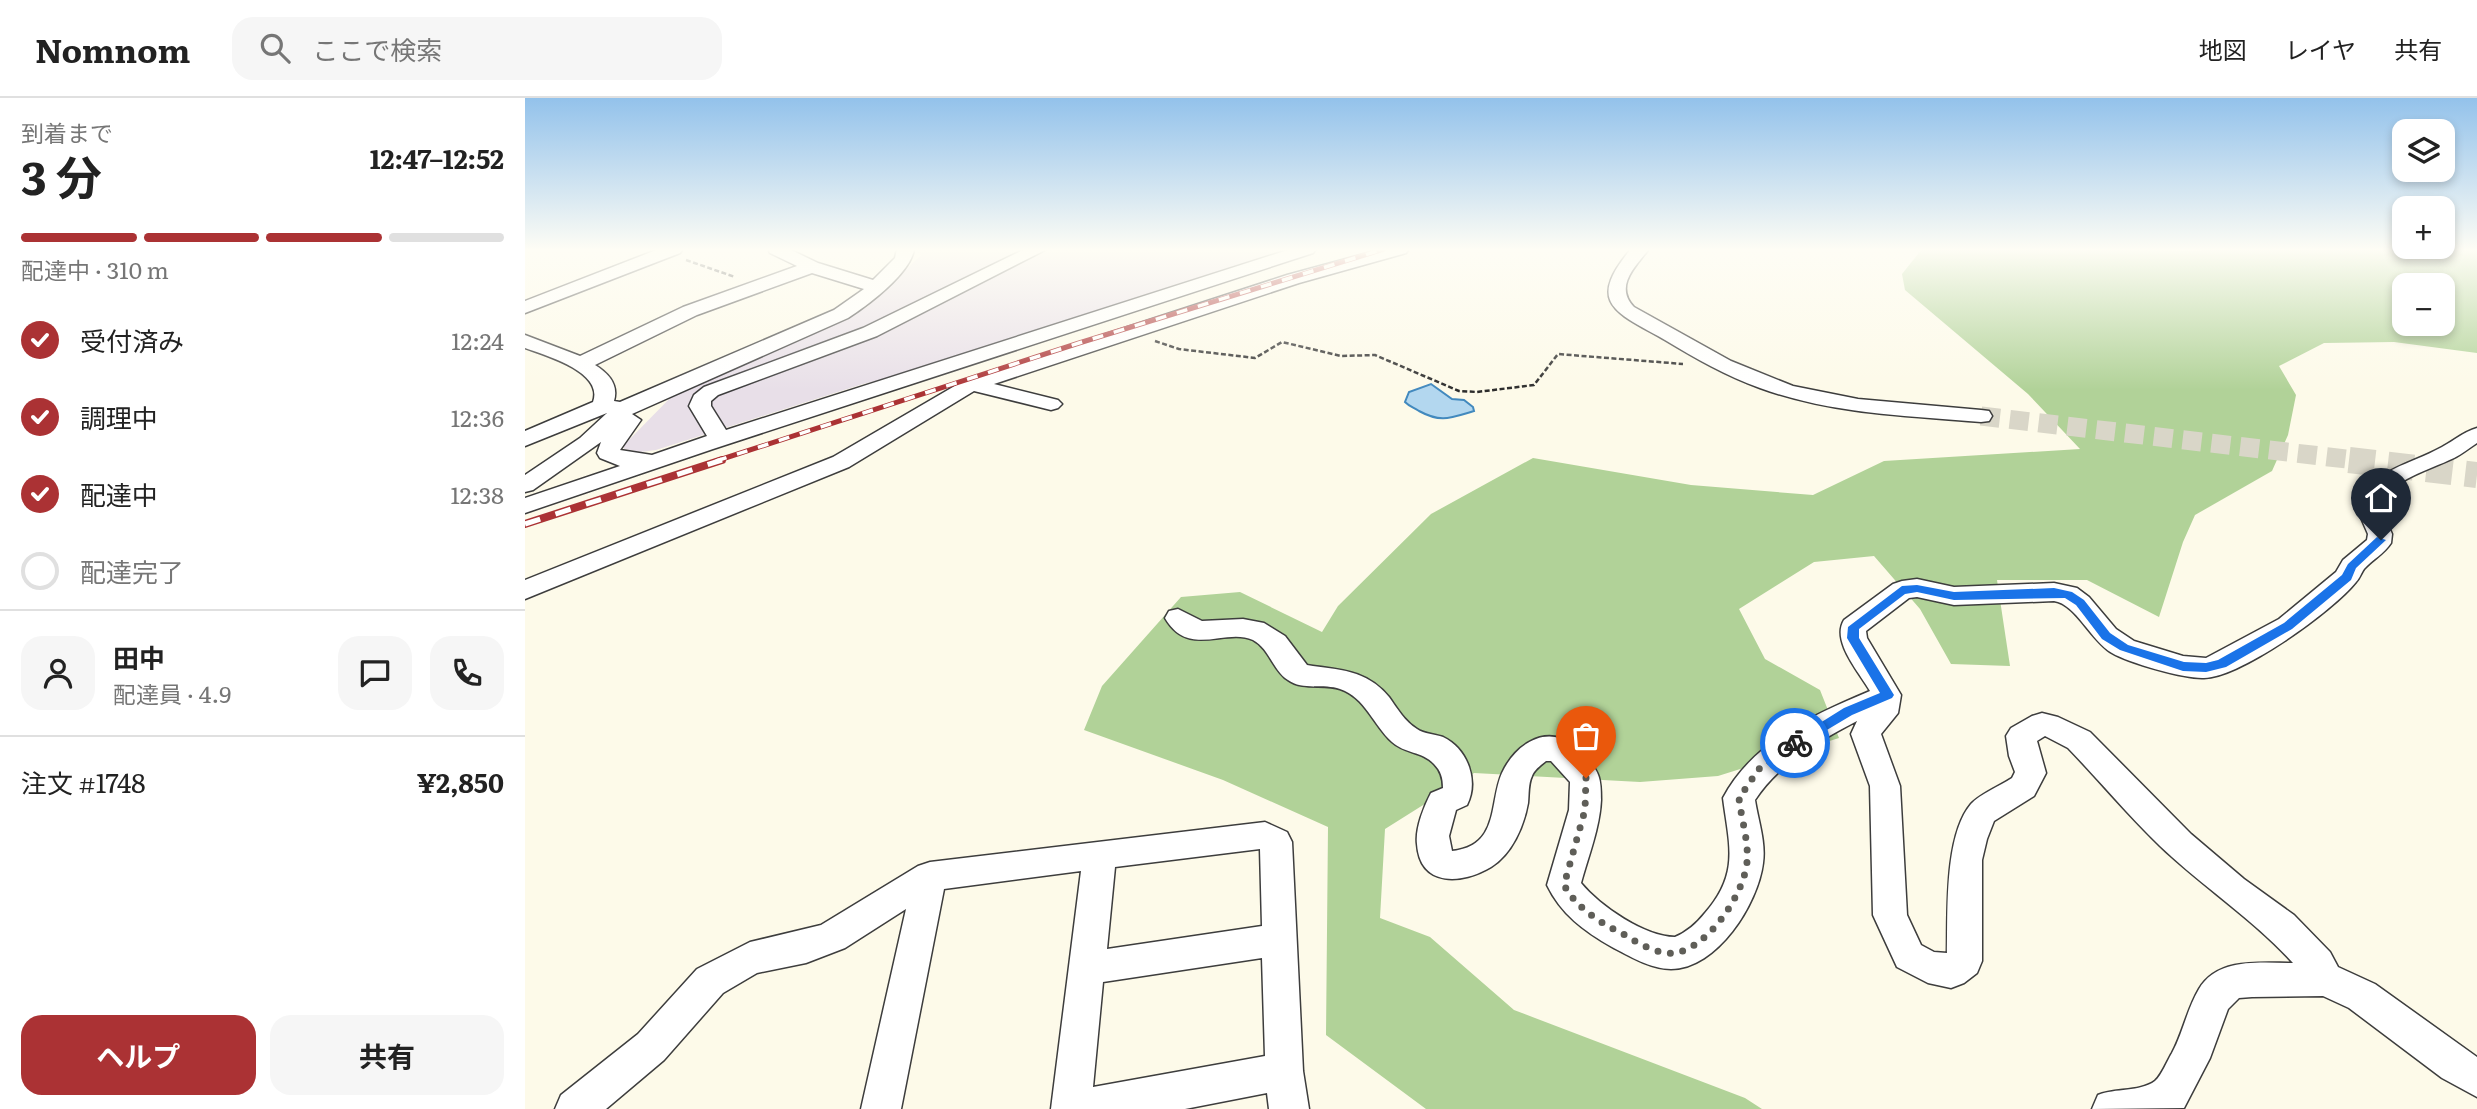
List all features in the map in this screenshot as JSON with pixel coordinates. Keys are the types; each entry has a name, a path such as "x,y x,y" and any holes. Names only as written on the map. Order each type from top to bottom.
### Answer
{"street":[{"path":"525,307 553,296"},
{"path":"580,364 678,316 733,296"},
{"path":"525,439 671,387 841,314 866,296"},
{"path":"712,442 700,406 701,399 711,391 870,332 943,296"},
{"path":"525,506 712,442 1161,296"},
{"path":"525,590 841,462 972,384 1241,296"},
{"path":"1617,296 1633,315 1731,369 1772,386 1818,398 1981,416"},
{"path":"525,341 580,364 604,386 613,408"},
{"path":"972,384 1051,404"},
{"path":"671,387 653,397 637,412 612,443 608,453 616,458 642,460 712,442"},
{"path":"525,485 588,443 613,408"},
{"path":"2325,979 2317,964 2282,926 2232,889 2180,844 2079,740 2058,728 2042,724 2021,736 2031,773 2023,787 1982,813 1971,839 1966,860 1964,961 1951,971 1928,967 1909,956 1890,915 1885,786 1866,734 1870,724 1882,713 1887,695 1853,638 1853,627 1902,590 1917,588 1954,596 2054,592 2068,594 2080,603 2106,636 2124,648 2183,666 2206,668 2222,664 2288,626 2347,577 2352,566 2379,543 2380,534 2367,504 2373,491 2416,464 2449,452 2477,435"},
{"path":"550,468 544,474 545,484 560,490 573,489"},
{"path":"1178,618 1187,628 1198,631 1219,633 1237,628 1264,634 1284,651 1297,673 1336,677 1360,687 1379,703 1398,730 1414,743 1434,746 1456,768 1461,786 1456,796 1442,802 1431,846 1435,856 1445,866 1463,866 1480,859 1506,826 1517,773 1527,758 1541,748 1560,751 1586,778 1585,810 1564,885 1572,899 1614,930 1646,947 1672,954 1694,947 1733,905 1744,880 1748,859 1739,798 1759,769 1797,741 1887,695"},
{"path":"575,1109 651,1047 710,981 750,958 806,947 833,937 930,876 1265,835 1276,842 1284,1071 1289,1109"},
{"path":"1100,854 1087,968 1085,1108 1284,1071"},
{"path":"881,1109 930,876"},
{"path":"1087,968 1280,939"},
{"path":"2112,1109 2145,1106 2170,1094 2197,1045 2213,999 2231,982 2325,979 2363,996 2477,1079"}],"path":[{"path":"1134,332 1179,349 1255,358 1282,342 1341,356 1375,355 1450,389 1468,392 1534,385 1541,381 1549,363 1557,354 1690,365"}],"shaded area":[{"path":"878,296 1150,296 921,370 863,384 656,450 641,452 624,449 624,445 675,393 867,307"}],"green space":[{"path":"1912,296 2392,296 2392,336 2455,336 2455,296 2477,296 2477,353 2394,342 2324,343 2279,366 2296,395 2288,435 2272,471 2195,515 2183,542 2159,617 2087,580 1997,580 2010,666 1951,664 1920,609 1874,556 1814,562 1739,609 1765,659 1820,690 1839,738 1718,776 1640,782 1474,773 1385,829 1380,918 1430,937 1514,1010 1745,1098 1762,1109 1426,1109 1326,1035 1328,827 1223,780 1084,730 1102,686 1181,597 1240,592 1322,632 1338,606 1431,514 1533,458 1691,485 1813,495 1884,461 2080,449 2028,394"}],"water":[{"path":"1431,384 1452,399 1464,400 1474,411 1440,418 1427,415 1405,402 1409,392"}],"tunnel":[{"path":"1981,416 2363,461"},
{"path":"2349,460 2477,475"}],"railway":[{"path":"716,461 1231,296"},
{"path":"525,524 722,460"}],"way so far":[{"path":"1586,778 1585,810 1564,885 1572,899 1603,924 1646,947 1672,954 1694,947 1733,905 1744,880 1748,859 1739,798 1759,769 1795,743"}],"route":[{"path":"1795,743 1848,712 1887,695 1853,638 1853,627 1902,590 1917,588 1954,596 2054,592 2068,594 2080,603 2106,636 2124,648 2183,666 2206,668 2222,664 2288,626 2347,577 2352,566 2381,540"}]}
